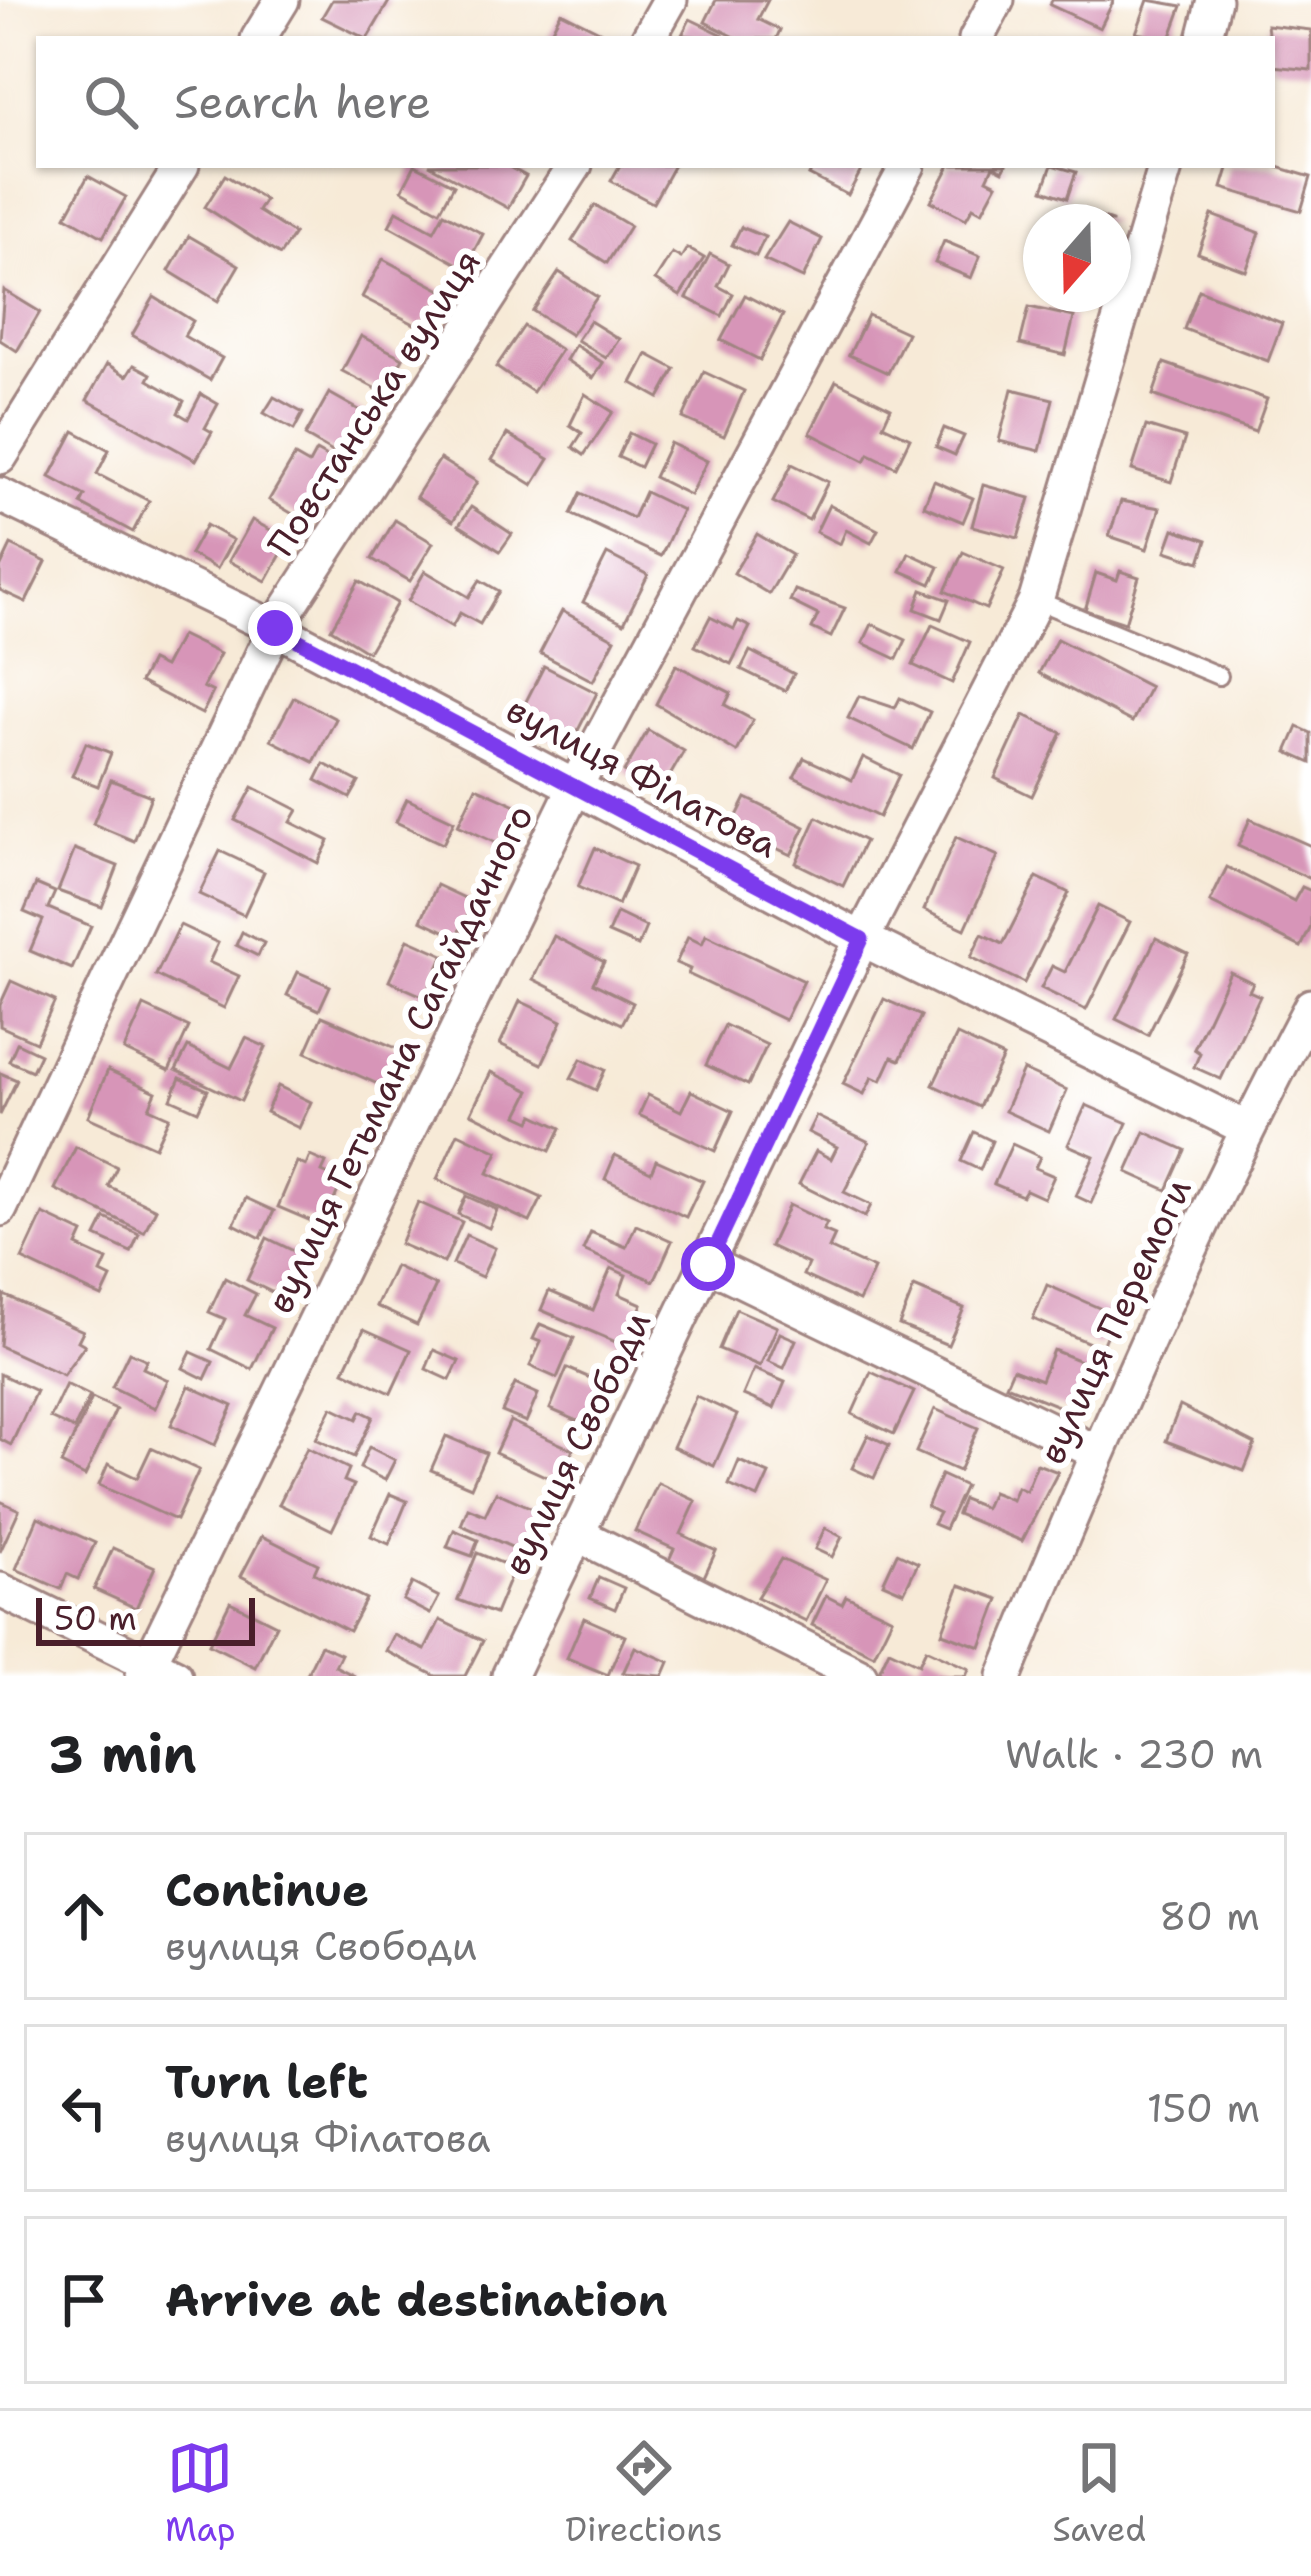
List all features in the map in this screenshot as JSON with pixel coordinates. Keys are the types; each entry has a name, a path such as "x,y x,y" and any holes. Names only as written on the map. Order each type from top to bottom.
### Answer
{"street":[{"path":"260,36 281,0"},
{"path":"650,36 670,0"},
{"path":"978,36 997,0"},
{"path":"1205,36 1214,0"},
{"path":"0,457 180,168"},
{"name":"Повстанська вулиця","path":"0,1209 275,628 573,168"},
{"name":"вулиця Гетьмана Сагайдачного","path":"156,1672 576,785 906,168"},
{"name":"вулиця Свободи","path":"508,1676 862,939 1036,600 1165,168"},
{"name":"вулиця Філатова","path":"0,495 275,628 862,939 1246,1128"},
{"name":"вулиця Перемоги","path":"1005,1676 1096,1452 1246,1128 1311,1006"},
{"path":"708,1264 1096,1452"},
{"path":"574,1534 860,1676"},
{"path":"0,1590 156,1672"}],"lane":[{"path":"1036,600 1219,676"}],"building":[{"path":"332,0 390,0 369,36 322,17"},
{"path":"716,0 768,0 758,19 780,30 777,36 733,36 705,22"},
{"path":"1052,0 1114,0 1100,28 1050,5"},
{"path":"1148,0 1182,6 1171,36 1136,33"},
{"path":"561,12 601,32 599,36 549,36"},
{"path":"690,19 723,35 692,36 682,35"},
{"path":"1267,25 1311,30 1311,70 1275,66 1275,36 1268,36"},
{"path":"1275,166 1311,177 1301,211 1222,188 1228,168"},
{"path":"413,168 454,185 440,211 402,190"},
{"path":"435,168 511,168 526,176 508,208"},
{"path":"618,168 672,168 653,203 611,181"},
{"path":"812,168 862,168 848,195 809,175"},
{"path":"948,168 992,168 987,179 997,184 982,212 973,207 966,219 931,201"},
{"path":"1051,168 1076,172 1067,198 1043,190"},
{"path":"225,175 265,200 258,211 294,234 280,255 205,207"},
{"path":"88,176 126,197 103,237 66,216"},
{"path":"595,205 630,226 607,263 572,241"},
{"path":"397,211 434,231 444,213 483,234 465,268 389,226"},
{"path":"1212,215 1260,233 1246,271 1198,253"},
{"path":"788,222 822,239 803,278 764,260"},
{"path":"741,227 765,237 756,256 732,245"},
{"path":"189,236 239,265 218,301 169,271"},
{"path":"944,241 980,256 971,278 935,263"},
{"path":"687,248 704,258 680,296 655,280 672,253 681,258"},
{"path":"710,254 729,264 718,286 733,294 722,316 687,298"},
{"path":"383,259 443,291 422,328 362,297"},
{"path":"559,272 597,297 571,335 533,311"},
{"path":"4,290 40,312 17,351 0,340"},
{"path":"1199,290 1282,323 1268,361 1184,329"},
{"path":"745,295 783,315 760,360 721,340"},
{"path":"154,297 193,321 184,336 222,358 210,380 132,335"},
{"path":"1028,312 1074,317 1065,355 1020,344"},
{"path":"868,315 907,333 888,373 849,355"},
{"path":"590,321 619,339 606,358 577,340"},
{"path":"524,326 561,350 533,392 496,367"},
{"path":"361,336 403,358 384,393 342,371"},
{"path":"575,345 603,363 593,378 566,360"},
{"path":"647,354 675,369 659,398 632,383"},
{"path":"1164,363 1267,399 1255,432 1153,395"},
{"path":"107,364 127,376 134,365 151,374 148,380 184,401 178,413 188,419 201,394 218,404 205,428 212,432 196,460 87,400"},
{"path":"704,372 744,391 724,436 683,418"},
{"path":"836,381 891,408 883,425 910,438 896,467 869,454 865,461 810,433"},
{"path":"1012,389 1053,399 1040,451 999,441"},
{"path":"329,393 368,415 343,458 305,436"},
{"path":"585,394 613,412 584,455 573,447 582,433 570,425"},
{"path":"274,397 303,413 294,430 264,413"},
{"path":"1146,426 1185,438 1171,482 1132,470"},
{"path":"944,428 964,436 955,455 936,447"},
{"path":"74,431 109,450 97,474 149,501 133,532 81,504 85,496 50,477"},
{"path":"629,433 651,444 640,467 618,457"},
{"path":"507,434 549,459 533,485 492,460"},
{"path":"670,443 707,461 690,495 654,477"},
{"path":"316,451 344,467 336,480 329,475 303,520 269,500 295,456 309,464"},
{"path":"440,459 477,482 453,521 416,497"},
{"path":"792,464 828,482 809,520 773,502"},
{"path":"934,481 973,498 963,522 924,506"},
{"path":"983,485 1030,498 1018,538 972,526"},
{"path":"645,492 682,510 661,556 571,514 581,493 633,518"},
{"path":"1121,501 1160,508 1147,549 1109,536"},
{"path":"829,505 878,530 871,543 846,530 840,544 816,532"},
{"path":"471,507 512,534 500,551 459,525"},
{"path":"252,520 289,540 266,581 229,561"},
{"path":"395,520 433,543 410,581 372,559"},
{"path":"206,525 233,540 217,569 190,554"},
{"path":"1174,529 1207,540 1200,562 1166,551"},
{"path":"757,534 792,555 769,594 734,573"},
{"path":"11,545 46,562 26,602 0,590 0,568"},
{"path":"963,552 1004,570 986,609 945,591"},
{"path":"909,553 939,567 931,584 901,571"},
{"path":"607,554 648,575 624,623 583,602"},
{"path":"425,571 469,597 480,580 499,591 480,624 460,613 452,627 408,601"},
{"path":"1120,571 1139,577 1125,623 1085,610 1096,573 1117,580"},
{"path":"359,581 397,603 368,652 331,629"},
{"path":"795,590 845,608 831,637 812,628 818,615 790,601"},
{"path":"922,590 949,600 941,619 915,609"},
{"path":"562,611 615,639 593,681 540,653"},
{"path":"710,617 734,629 738,621 750,627 731,664 695,646"},
{"path":"872,624 906,640 897,659 863,643"},
{"path":"932,625 970,642 952,683 913,665"},
{"path":"181,635 220,654 203,687 213,692 202,714 140,682 151,661 164,667"},
{"path":"1057,639 1150,687 1132,722 1039,673"},
{"path":"750,651 794,674 785,691 741,669"},
{"path":"676,665 731,693 725,705 753,720 737,752 656,704"},
{"path":"544,666 597,693 569,748 516,721"},
{"path":"859,696 895,708 900,698 930,712 913,749 848,718"},
{"path":"294,697 336,719 314,762 271,740"},
{"path":"1024,715 1062,733 1032,796 995,778"},
{"path":"1298,727 1311,733 1311,763 1287,752"},
{"path":"648,730 684,751 660,793 624,772"},
{"path":"86,743 111,753 98,786 72,776"},
{"path":"863,757 899,775 879,817 794,777 804,758 852,780"},
{"path":"324,764 359,782 350,798 316,780"},
{"path":"111,780 151,796 134,841 93,824"},
{"path":"253,787 298,810 291,822 329,841 318,863 235,820"},
{"path":"476,787 518,806 500,845 458,825"},
{"path":"746,798 805,827 791,855 755,838 751,848 727,836"},
{"path":"407,799 454,821 443,844 396,822"},
{"path":"817,817 865,841 843,886 796,863"},
{"path":"1250,819 1311,846 1311,879 1238,846"},
{"path":"956,837 998,856 965,929 924,910"},
{"path":"595,848 635,866 618,905 578,887"},
{"path":"75,849 118,866 102,907 58,891"},
{"path":"220,851 264,872 244,915 199,894"},
{"path":"1227,867 1294,901 1302,887 1311,891 1311,927 1301,947 1210,902"},
{"path":"1037,877 1069,893 1024,983 971,957 982,934 1003,944"},
{"path":"36,884 55,892 48,908 91,926 72,969 30,951 43,920 24,912"},
{"path":"437,885 473,902 457,937 421,920"},
{"path":"1098,906 1130,922 1086,1010 1041,988 1052,966 1065,972"},
{"path":"617,913 646,927 638,946 608,933"},
{"path":"180,925 218,943 209,962 239,976 224,1008 156,975"},
{"path":"242,932 264,943 258,956 236,945"},
{"path":"706,935 804,981 785,1020 688,974 690,969 676,963 688,937 702,944"},
{"path":"554,936 604,962 593,983 633,1003 622,1024 533,979"},
{"path":"1156,938 1188,954 1148,1035 1116,1019"},
{"path":"408,939 444,955 425,997 389,981"},
{"path":"298,972 330,986 319,1010 287,995"},
{"path":"1230,972 1253,983 1249,991 1260,996 1221,1079 1194,1067 1200,1053 1194,1049"},
{"path":"11,981 55,1001 36,1042 0,1026 0,1005"},
{"path":"884,999 921,1016 900,1060 892,1057 881,1081 872,1077 864,1094 843,1084"},
{"path":"520,1001 562,1021 542,1064 500,1044"},
{"path":"144,1006 189,1027 169,1071 124,1050"},
{"path":"322,1016 405,1052 389,1089 306,1052"},
{"path":"725,1025 767,1045 748,1085 706,1065"},
{"path":"957,1035 1003,1057 979,1107 933,1085"},
{"path":"246,1038 266,1047 241,1101 176,1070 188,1047 231,1068"},
{"path":"17,1043 40,1054 32,1071 9,1061"},
{"path":"581,1059 605,1070 596,1090 571,1078"},
{"path":"108,1070 156,1092 149,1108 169,1117 155,1147 88,1117"},
{"path":"1023,1070 1067,1090 1049,1131 1005,1111"},
{"path":"491,1072 530,1091 518,1115 531,1121 534,1115 561,1128 550,1151 471,1113"},
{"path":"0,1073 17,1080 0,1115"},
{"path":"180,1078 208,1090 198,1111 171,1099"},
{"path":"278,1086 311,1102 299,1128 266,1112"},
{"path":"691,1091 733,1111 715,1151 639,1115 648,1095 681,1111"},
{"path":"1086,1105 1127,1123 1091,1203 1076,1196 1094,1156 1068,1145"},
{"path":"816,1116 869,1142 844,1192 871,1205 865,1217 799,1184 816,1151 831,1159 837,1147 808,1132"},
{"path":"974,1132 992,1141 980,1170 961,1161"},
{"path":"1145,1132 1185,1150 1167,1190 1127,1172"},
{"path":"458,1133 498,1152 488,1173 542,1198 530,1222 437,1179"},
{"path":"1012,1144 1040,1157 1035,1168 1054,1176 1044,1198 1026,1190 1022,1196 994,1184"},
{"path":"76,1147 117,1167 108,1186 156,1209 144,1232 55,1189"},
{"path":"615,1155 651,1172 656,1160 703,1181 686,1217 605,1179"},
{"path":"310,1156 326,1163 322,1172 342,1181 323,1226 278,1207 297,1162 306,1166"},
{"path":"466,1196 497,1210 489,1228 458,1214"},
{"path":"246,1198 274,1211 261,1238 234,1224"},
{"path":"418,1202 462,1222 444,1263 400,1244"},
{"path":"789,1205 827,1223 823,1230 835,1235 829,1248 874,1269 859,1301 803,1275 808,1264 770,1246"},
{"path":"43,1214 83,1233 77,1246 107,1260 101,1273 111,1278 102,1297 22,1259"},
{"path":"105,1218 139,1234 131,1252 96,1236"},
{"path":"636,1225 672,1241 654,1281 583,1250 591,1232 626,1247"},
{"path":"466,1235 495,1248 482,1277 453,1264"},
{"path":"267,1238 306,1257 286,1299 247,1280"},
{"path":"395,1266 436,1286 417,1325 376,1306"},
{"path":"611,1268 626,1275 619,1294 642,1304 625,1346 541,1310 549,1291 593,1310"},
{"path":"225,1278 256,1294 245,1315 272,1328 252,1369 211,1349 225,1319 209,1312"},
{"path":"1047,1285 1115,1315 1101,1348 1033,1319"},
{"path":"914,1287 964,1308 948,1345 899,1325"},
{"path":"4,1295 83,1331 78,1341 85,1345 63,1375 0,1346"},
{"path":"736,1309 777,1327 760,1366 719,1349"},
{"path":"540,1324 574,1338 557,1378 530,1366 541,1342 533,1339"},
{"path":"364,1329 411,1350 391,1393 344,1371"},
{"path":"780,1333 796,1340 784,1368 768,1361"},
{"path":"434,1350 459,1361 450,1380 426,1369"},
{"path":"1053,1350 1093,1366 1075,1413 1006,1385 1013,1369 1041,1380"},
{"path":"129,1352 147,1360 143,1368 168,1380 155,1408 112,1387"},
{"path":"191,1352 213,1362 205,1379 183,1368"},
{"path":"567,1368 604,1384 587,1425 550,1409"},
{"path":"754,1369 785,1382 774,1408 743,1395"},
{"path":"871,1372 914,1392 894,1434 852,1414"},
{"path":"0,1374 36,1391 11,1445 0,1439"},
{"path":"66,1384 90,1396 74,1429 50,1418"},
{"path":"515,1384 538,1394 526,1422 502,1412"},
{"path":"189,1386 233,1406 215,1445 171,1425"},
{"path":"696,1396 737,1415 714,1466 673,1447"},
{"path":"92,1398 116,1409 85,1476 61,1464"},
{"path":"1180,1406 1255,1444 1244,1471 1166,1441"},
{"path":"332,1407 357,1419 361,1411 373,1417 354,1457 316,1439"},
{"path":"935,1409 978,1428 959,1471 916,1452"},
{"path":"510,1421 573,1450 558,1482 495,1453"},
{"path":"868,1435 889,1445 874,1478 852,1468"},
{"path":"446,1436 486,1453 471,1487 431,1470"},
{"path":"369,1447 395,1460 385,1480 360,1468"},
{"path":"151,1448 199,1470 176,1520 99,1485 108,1464 137,1478"},
{"path":"307,1448 349,1469 344,1481 354,1485 332,1530 279,1504"},
{"path":"739,1461 769,1474 758,1498 729,1485"},
{"path":"1037,1464 1058,1472 1022,1541 957,1514 963,1499 985,1508 992,1492 1012,1500 1017,1487 1026,1491"},
{"path":"941,1475 965,1486 945,1529 933,1524 939,1513 927,1507"},
{"path":"658,1483 696,1501 681,1534 716,1551 704,1577 669,1560 674,1549 635,1531"},
{"path":"496,1492 541,1512 523,1552 461,1525 468,1508 485,1515"},
{"path":"390,1494 407,1501 389,1544 371,1536"},
{"path":"0,1501 19,1510 0,1552"},
{"path":"38,1517 95,1543 78,1579 67,1574 61,1589 16,1569"},
{"path":"825,1528 842,1537 832,1557 815,1549"},
{"path":"454,1530 478,1540 472,1556 447,1547"},
{"path":"262,1536 318,1564 314,1573 366,1599 349,1631 241,1576"},
{"path":"113,1548 155,1567 136,1608 94,1589"},
{"path":"477,1553 514,1568 495,1614 458,1600"},
{"path":"897,1553 918,1563 904,1592 883,1583"},
{"path":"781,1559 826,1580 806,1621 757,1597"},
{"path":"599,1577 624,1588 615,1609 590,1598"},
{"path":"412,1583 439,1597 430,1614 403,1600"},
{"path":"960,1585 999,1599 981,1647 942,1633"},
{"path":"826,1596 842,1604 846,1596 892,1618 874,1655 812,1625"},
{"path":"230,1602 276,1625 255,1667 209,1644"},
{"path":"584,1618 625,1636 608,1675 567,1658"},
{"path":"440,1620 483,1641 465,1676 436,1676 386,1651 394,1635 425,1650"},
{"path":"321,1645 341,1654 335,1666 355,1676 306,1676"},
{"path":"635,1647 669,1662 663,1676 623,1673"},
{"path":"926,1649 969,1669 966,1676 877,1676 889,1650 919,1664"}],"route":[{"path":"275,628 862,939 708,1264"}]}
